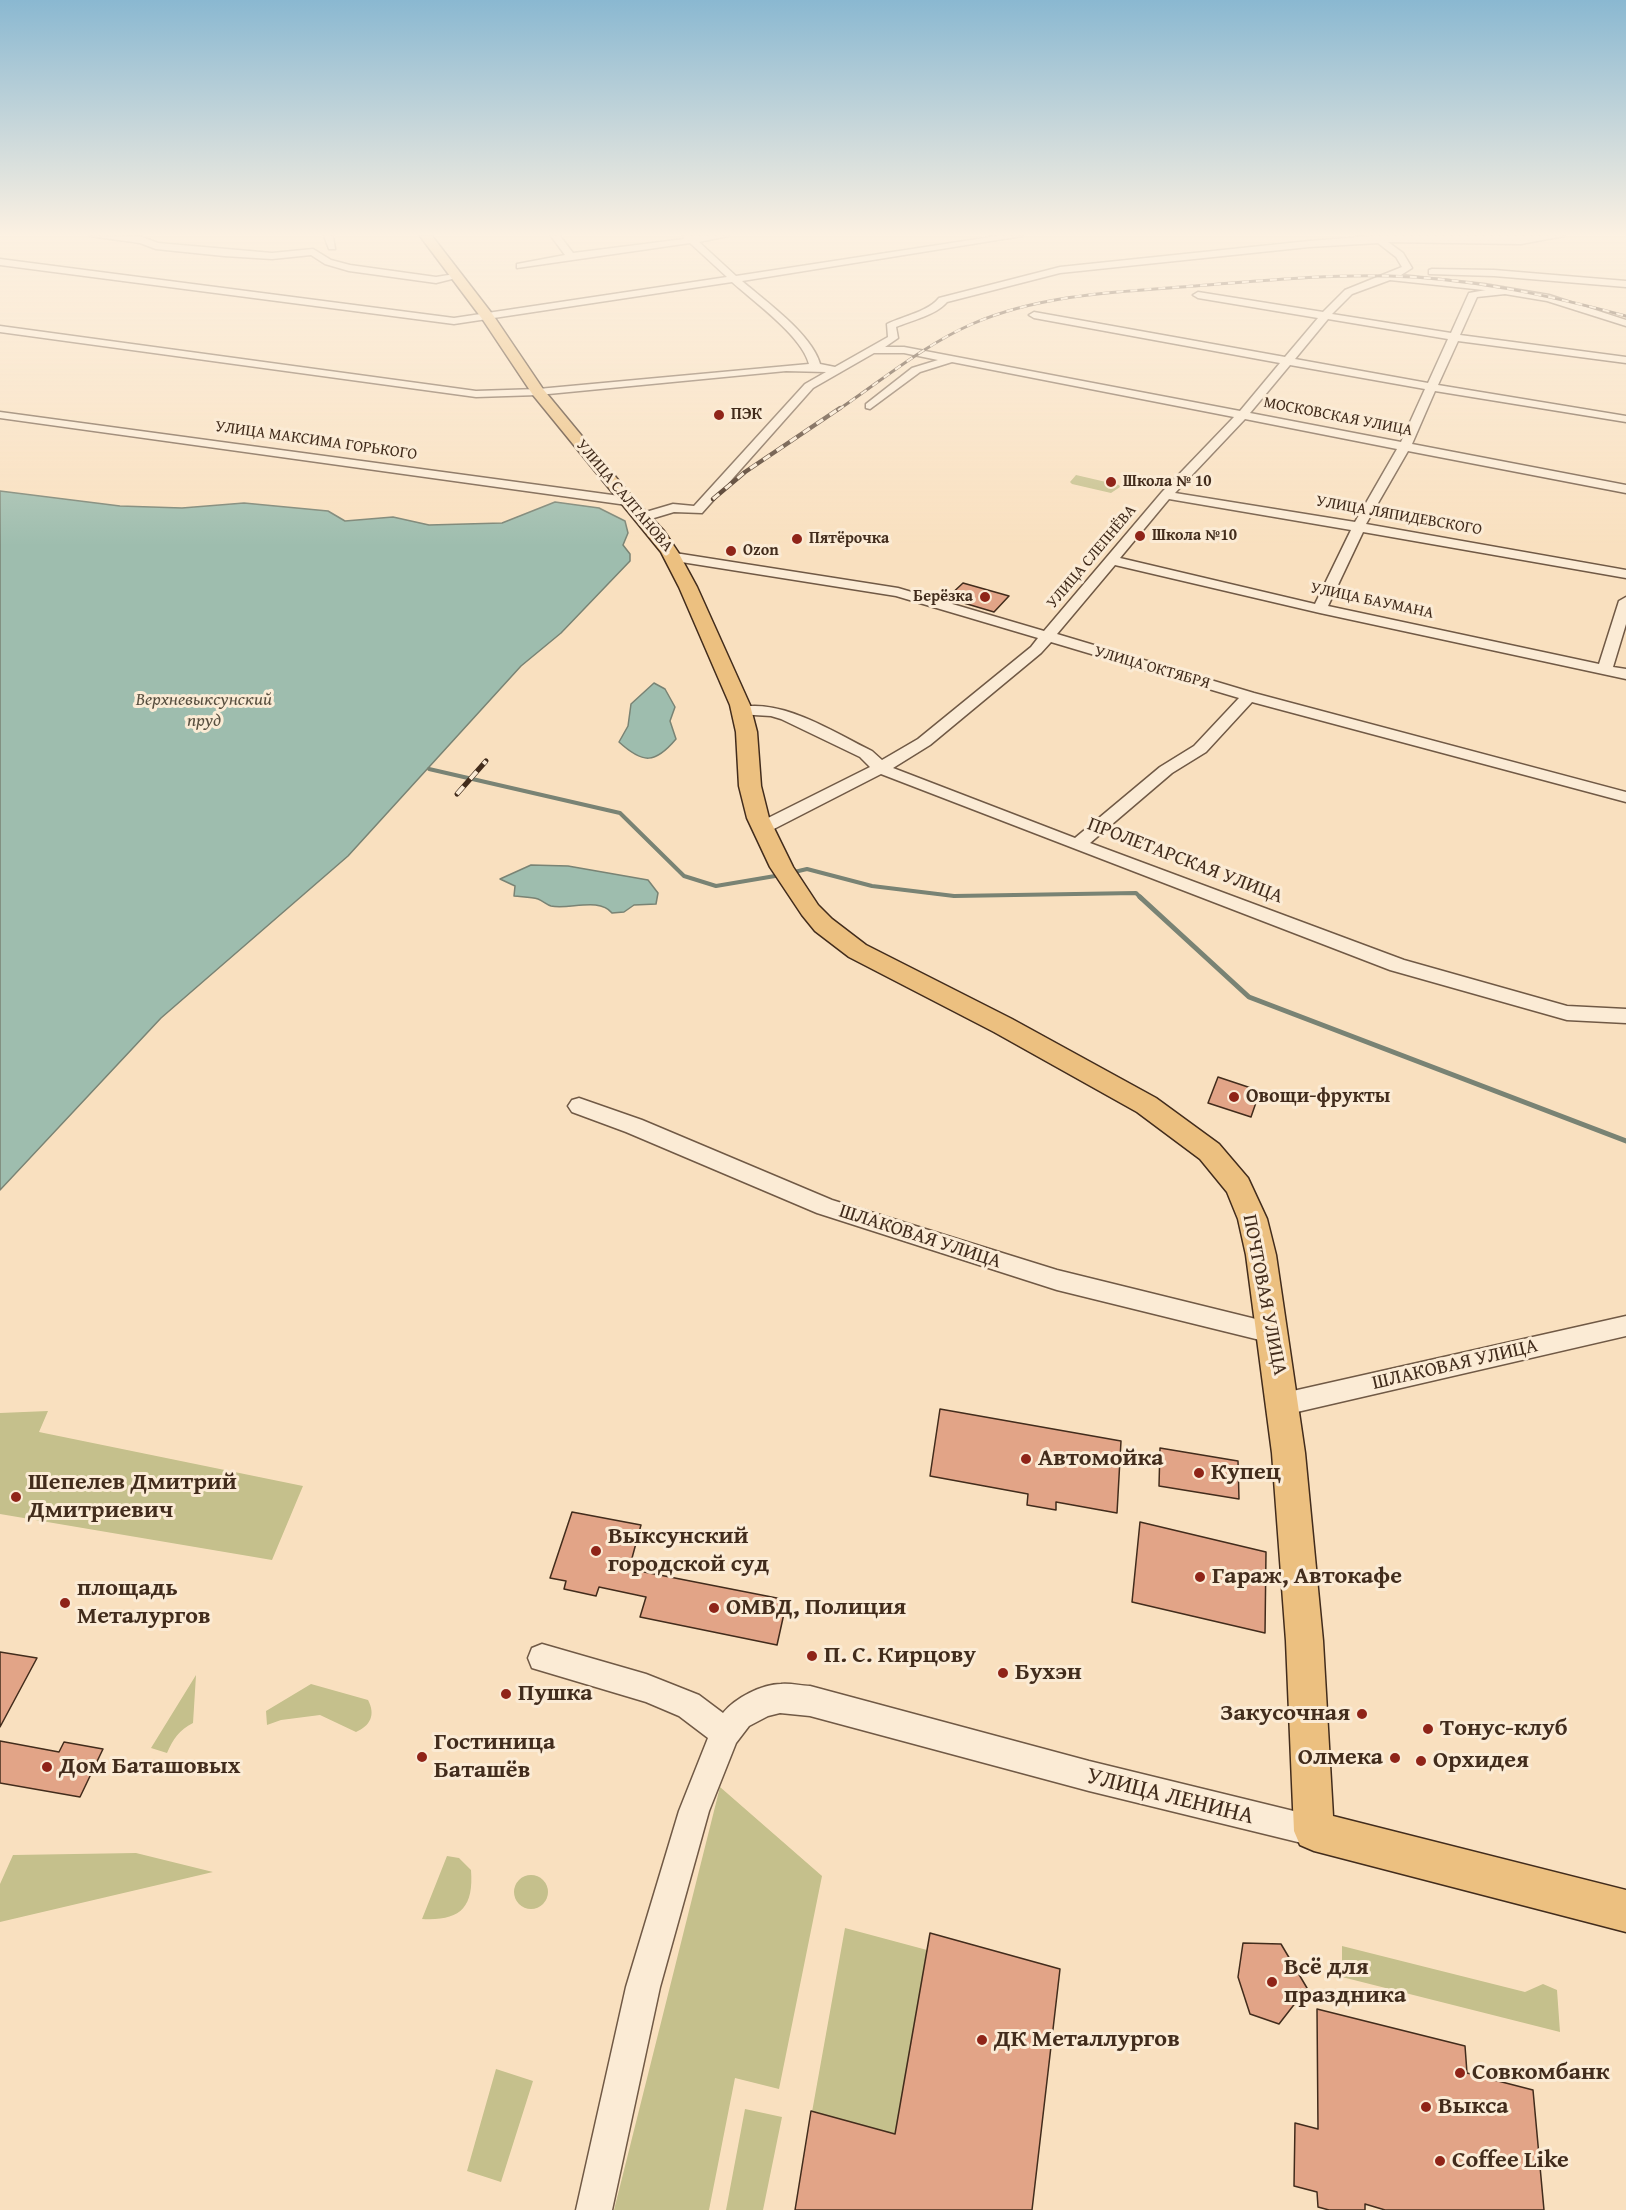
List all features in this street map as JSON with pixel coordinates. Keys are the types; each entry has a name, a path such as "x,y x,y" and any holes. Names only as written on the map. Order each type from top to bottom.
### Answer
{"main road":[{"name":"УЛИЦА САЛТАНОВА","path":"502,339 538,392 675,557 743,711 749,741 750,788 762,828 777,856"},
{"name":"ПОЧТОВАЯ УЛИЦА","path":"777,856 813,914 830,931 881,964 1004,1026 1126,1093 1213,1153 1238,1184 1250,1209 1258,1244 1284,1404 1300,1582 1314,1831"},
{"name":"УЛИЦА ЛЕНИНА","path":"1314,1831 1626,1911"}],"street":[{"path":"74,339 476,394 538,392 579,386 814,367 836,370"},
{"path":"799,339 812,355 814,367"},
{"path":"644,517 673,508 697,510 809,386 891,339"},
{"path":"894,339 904,350"},
{"path":"1164,339 1626,419"},
{"name":"УЛИЦА СЛЕПНЁВА","path":"762,828 881,768 924,742 1048,638 1064,615 1166,495 1242,416 1305,339"},
{"path":"1320,609 1359,526 1405,446 1454,339"},
{"path":"1471,339 1626,360"},
{"name":"МОСКОВСКАЯ УЛИЦА","path":"874,350 904,350 1626,489"},
{"path":"870,406 910,373 948,360"},
{"name":"УЛИЦА МАКСИМА ГОРЬКОГО","path":"0,416 627,501"},
{"name":"УЛИЦА ЛЯПИДЕВСКОГО","path":"1166,495 1359,526 1626,574"},
{"name":"УЛИЦА ОКТЯБРЯ","path":"675,557 898,592 1249,696 1626,797"},
{"name":"УЛИЦА БАУМАНА","path":"1111,560 1320,609 1626,674"},
{"path":"1605,669 1626,602"},
{"path":"1078,844 1166,770 1200,749 1249,696"},
{"name":"ПРОЛЕТАРСКАЯ УЛИЦА","path":"743,711 772,711 787,716 866,754 881,768 937,793 961,800 1397,965 1567,1012 1626,1016"},
{"name":"ШЛАКОВАЯ УЛИЦА","path":"579,1106 634,1126 825,1207 1057,1280 1272,1333"},
{"name":"ШЛАКОВАЯ УЛИЦА","path":"1284,1404 1626,1326"},
{"path":"542,1658 646,1688 689,1705 724,1733 694,1812 642,1987 594,2210"},
{"name":"УЛИЦА ЛЕНИНА","path":"724,1733 739,1716 762,1703 780,1698 810,1701 1089,1776 1314,1831"}],"shaded area":[{"path":"1076,475 1120,487 1111,493 1072,484 1070,482"},
{"path":"48,1411 39,1432 303,1486 272,1560 0,1514 0,1413"},
{"path":"196,1675 193,1723 177,1735 167,1753 151,1748"},
{"path":"311,1684 368,1700 371,1715 368,1723 356,1732 320,1715 281,1720 267,1725 266,1711"},
{"path":"720,1787 822,1876 779,2089 735,2078 709,2210 614,2210"},
{"path":"136,1853 213,1872 0,1922 0,1884 13,1855"},
{"path":"447,1856 459,1858 471,1870 470,1894 467,1903 455,1915 446,1918 422,1919"},
{"path":"531,1875 543,1880 548,1892 543,1904 531,1909 519,1904 514,1892 519,1880"},
{"path":"845,1928 927,1950 895,2134 812,2112"},
{"path":"1342,1946 1525,1992 1543,1984 1557,1990 1560,2032 1342,1977"},
{"path":"496,2069 533,2081 501,2182 467,2171"},
{"path":"745,2109 782,2117 763,2210 726,2210"}],"water":[{"name":"Верхневыксунский пруд","path":"0,491 120,506 182,508 244,503 328,511 345,521 393,517 429,525 502,523 555,502 599,508 625,521 628,533 623,545 630,554 630,561 561,633 521,666 348,856 161,1018 0,1190"},
{"path":"654,683 665,689 675,707 670,721 676,739 662,753 649,758 635,754 619,742 628,726 631,704"},
{"path":"531,865 568,866 648,880 658,893 656,904 634,905 624,912 612,913 600,906 558,907 538,899 514,896 515,886 500,879"}],"building":[{"name":"Берёзка","path":"963,583 1009,596 994,612 947,598"},
{"name":"Овощи-фрукты","path":"1218,1077 1260,1091 1251,1117 1208,1103"},
{"name":"Автомойка","path":"940,1409 1121,1441 1117,1513 1056,1502 1056,1510 1027,1505 1028,1494 930,1476"},
{"name":"Купец","path":"1160,1448 1238,1461 1239,1499 1159,1486"},
{"path":"572,1512 641,1525 629,1569 787,1600 777,1645 640,1617 646,1597 599,1587 596,1596 564,1589 566,1581 550,1578"},
{"name":"Гараж, Автокафе","path":"1140,1522 1266,1552 1265,1633 1132,1602"},
{"path":"0,1652 37,1658 0,1727"},
{"name":"Дом Баташовых","path":"0,1741 59,1752 64,1742 103,1749 80,1797 0,1783"},
{"name":"ДК Металлургов","path":"930,1933 1060,1969 1032,2210 795,2210 811,2111 895,2134"},
{"name":"Всё для праздника","path":"1243,1943 1281,1944 1307,1988 1279,2024 1250,2014 1238,1977"},
{"name":"Выкса","path":"1317,2009 1465,2046 1467,2073 1533,2090 1544,2210 1385,2210 1365,2204 1365,2210 1329,2210 1318,2207 1317,2192 1294,2186 1295,2123 1318,2129"}],"waterway":[{"path":"429,769 620,813 684,876 716,886 781,875"},
{"path":"790,873 807,869 872,886 954,896 1136,893 1140,897"},
{"path":"1140,897 1249,997 1626,1141"}],"railway":[{"path":"838,410 942,339"},
{"path":"713,499 745,472 840,408"},
{"path":"457,794 486,761"}],"place":[{"name":"ПЭК","path":"719,415"},
{"name":"Школа № 10","path":"1111,482"},
{"name":"Школа №10","path":"1140,536"},
{"name":"Пятёрочка","path":"797,539"},
{"name":"Ozon","path":"731,551"},
{"name":"Берёзка","path":"985,597"},
{"name":"Овощи-фрукты","path":"1234,1097"},
{"name":"Автомойка","path":"1026,1459"},
{"name":"Купец","path":"1199,1473"},
{"name":"Шепелев Дмитрий Дмитриевич","path":"16,1497"},
{"name":"Выксунский городской суд","path":"596,1551"},
{"name":"Гараж, Автокафе","path":"1200,1577"},
{"name":"площадь Металургов","path":"65,1603"},
{"name":"ОМВД, Полиция","path":"714,1608"},
{"name":"П. С. Кирцову","path":"812,1656"},
{"name":"Бухэн","path":"1003,1673"},
{"name":"Пушка","path":"506,1694"},
{"name":"Закусочная","path":"1362,1714"},
{"name":"Тонус-клуб","path":"1428,1729"},
{"name":"Гостиница Баташёв","path":"422,1757"},
{"name":"Олмека","path":"1395,1758"},
{"name":"Орхидея","path":"1421,1761"},
{"name":"Дом Баташовых","path":"47,1767"},
{"name":"Всё для праздника","path":"1272,1982"},
{"name":"ДК Металлургов","path":"982,2040"},
{"name":"Совкомбанк","path":"1460,2073"},
{"name":"Выкса","path":"1426,2107"},
{"name":"Coffee Like","path":"1440,2161"}]}
